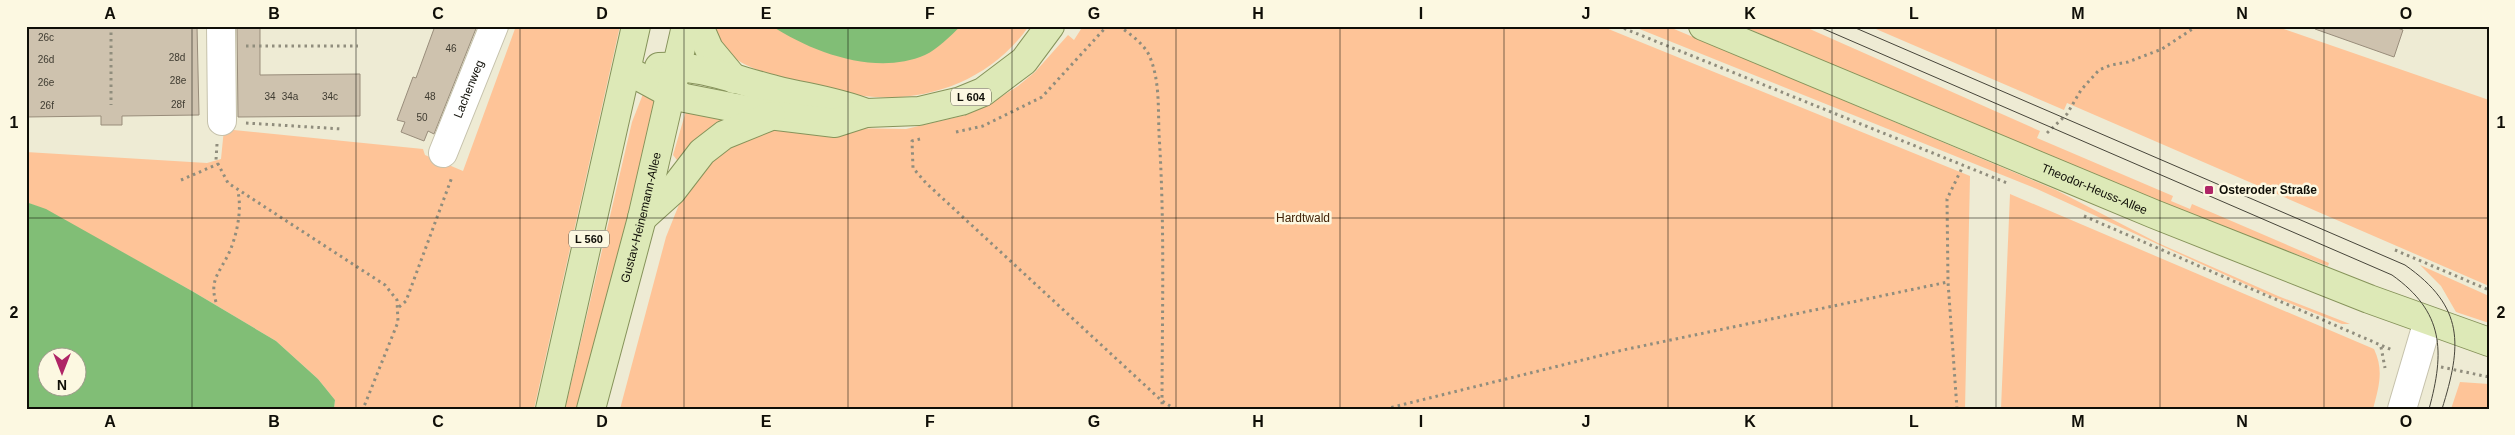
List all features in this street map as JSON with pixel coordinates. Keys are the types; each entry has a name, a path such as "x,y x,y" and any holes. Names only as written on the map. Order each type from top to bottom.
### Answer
{"main road":[{"name":"L 560","path":"550,409 636,26"},
{"name":"Gustav-Heinemann-Allee","path":"592,409 642,218 686,26"},
{"path":"699,26 709,49 734,79"},
{"name":"L 604","path":"866,113 839,102 776,90 687,67 674,80 725,107 772,116 835,123 866,113 918,111 955,103 983,92 1024,61 1050,26"},
{"name":"Theodor-Heuss-Allee","path":"1703,26 2154,214 2428,321 2489,342"},
{"path":"627,70 674,80"},
{"name":"L 604","path":"642,218 672,191 702,152 724,135 772,116"}],"street":[{"name":"Lachenweg","path":"443,153 494,26"},
{"path":"221,36 222,121"},
{"path":"2402,409 2428,321"}],"path":[{"path":"111,26 112,105"},
{"path":"1119,26 1138,41 1148,54 1154,70 1157,91 1163,189 1162,409"},
{"path":"1618,26 2008,184"},
{"path":"2046,133 2067,114 2081,90 2099,70 2111,65 2128,62 2162,49 2197,26"},
{"path":"221,36 358,46"},
{"path":"342,129 222,121 218,132 218,164 228,183 238,191 392,292 399,308 398,322 362,409"},
{"path":"399,308 406,301 454,172 444,160 443,153"},
{"path":"181,180 218,164"},
{"path":"1958,409 1948,282 1947,199 1963,166"},
{"path":"926,183 1162,401 1175,409"},
{"path":"216,302 212,290 217,273 230,252 237,225 240,202 238,191"},
{"path":"2083,215 2214,274 2418,360 2489,377"},
{"path":"2395,250 2489,290"},
{"path":"1385,409 1623,350 1948,282"}],"green space":[{"path":"516,26 620,26 534,409 334,409 335,400 318,379 276,341 192,291 46,210 26,202 26,152 207,163 221,159 224,129 423,149 425,155 463,171"},
{"path":"711,26 1029,26 1015,44 999,59 962,82 920,95 875,97 848,93 775,75 746,65 730,54"},
{"name":"Hardtwald","path":"1083,26 1601,26 1970,176 1965,409 620,409 666,237 680,202 690,181 726,145 780,127 906,129 966,115 996,100 1018,86 1035,72 1068,35 1074,40"},
{"path":"1632,26 1667,26 2056,190 2158,243 2278,296 2350,324 2342,324 2269,295 2037,189"},
{"path":"1742,26 1803,26 2040,131 2037,138 2173,196 2171,201 2190,209 2192,204 2329,263 2328,266 2129,191"},
{"path":"1869,26 2275,26 2489,100 2489,286 2067,103 2064,110"},
{"path":"643,94 656,99 610,287 577,409 565,409 632,122"},
{"path":"686,111 726,120 681,159 677,160 673,155"},
{"path":"2010,194 2374,349 2380,371 2379,386 2373,409 2001,409"},
{"path":"2420,265 2489,296 2489,323 2456,312 2441,286"},
{"path":"2460,382 2489,384 2489,409 2451,409"}],"shaded area":[{"path":"772,26 961,26 939,46 925,55 906,61 887,63 866,62 826,53 788,36"},
{"path":"26,202 46,209 192,291 276,341 318,379 335,400 334,409 26,409"}],"building":[{"path":"26,26 197,26 199,115 122,116 122,125 101,125 101,116 26,117"},
{"path":"237,26 260,26 260,75 360,74 360,116 238,117"},
{"path":"435,26 477,26 434,134 428,131 424,141 401,132 405,122 397,120 413,77 416,78"},
{"path":"2316,26 2392,26 2403,30 2394,57 2315,29"}],"tram line":[{"path":"1817,26 2392,275 2422,303 2431,318 2436,334 2438,351 2437,369 2429,409"},
{"path":"1851,26 2405,265 2425,281 2439,296 2448,312 2454,329 2453,365 2442,409"}],"place":[{"name":"Osteroder Straße","path":"2209,190"}]}
